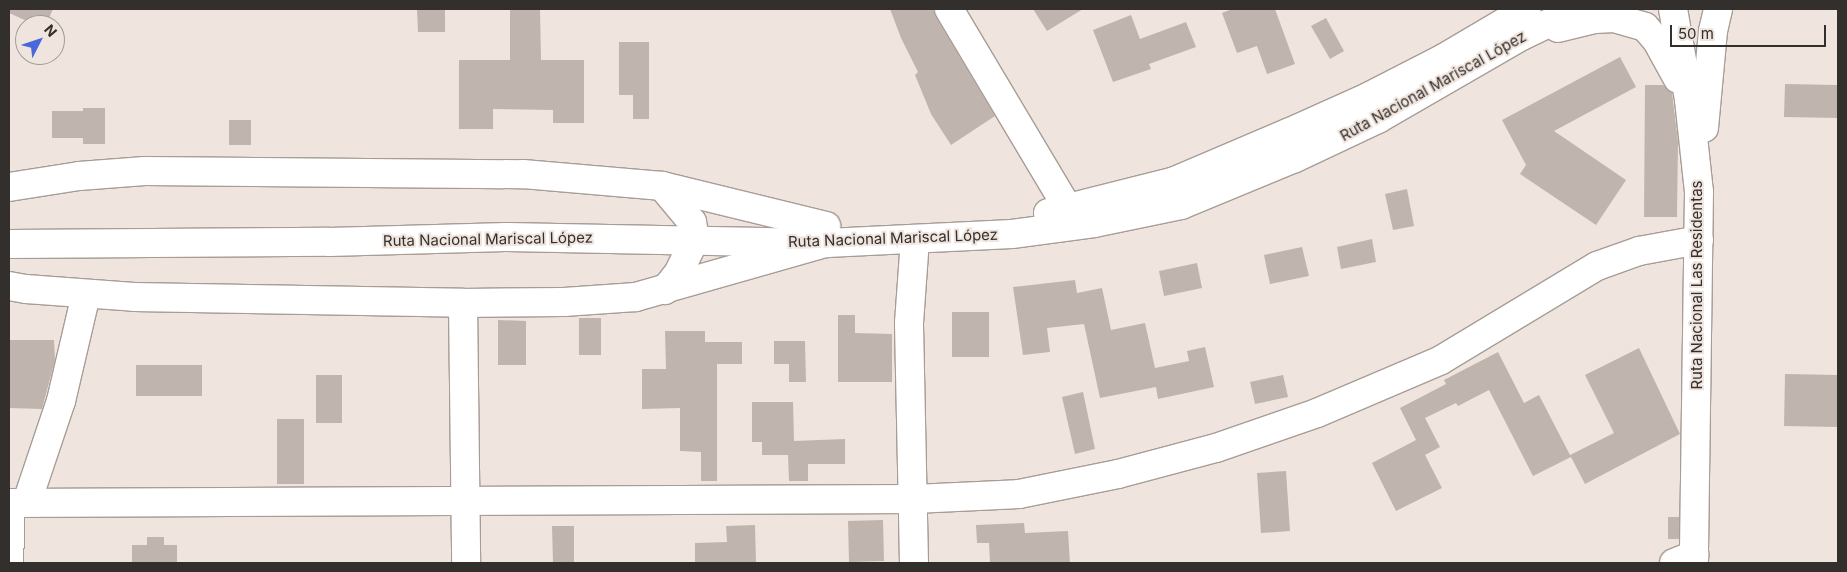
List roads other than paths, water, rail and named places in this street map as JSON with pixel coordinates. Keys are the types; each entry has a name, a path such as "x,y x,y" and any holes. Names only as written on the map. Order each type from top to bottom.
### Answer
{"main road":[{"path":"949,9 1068,209"},
{"name":"Ruta Nacional Mariscal López","path":"826,234 1006,220 1068,209 1175,181 1368,97 1444,58 1527,9"},
{"name":"Ruta Nacional Mariscal López","path":"9,227 507,220 693,231 826,234 915,240 1012,234 1094,223 1181,205 1295,158 1378,119 1522,36 1578,9"},
{"name":"Ruta Nacional Las Residentas","path":"1673,9 1689,100 1699,192 1700,240 1688,561"},
{"path":"1699,192 1713,31 1718,9"},
{"path":"1522,36 1596,19 1614,18 1645,27 1671,64 1689,100"},
{"path":"9,187 79,176 146,171 523,174 662,186 826,234"},
{"path":"662,186 693,231 679,272 665,290"},
{"name":"Ruta Nacional Mariscal López","path":"9,244 329,242 693,231"},
{"path":"9,286 134,297 463,303 564,302 636,297 665,290 826,234"},
{"path":"914,563 909,322 915,240"},
{"path":"15,503 914,499 1019,494 1118,474 1216,448 1317,413 1442,360 1597,266 1639,251 1700,240"},
{"path":"9,563 15,503 60,401 86,294"},
{"path":"463,303 466,563"}]}
